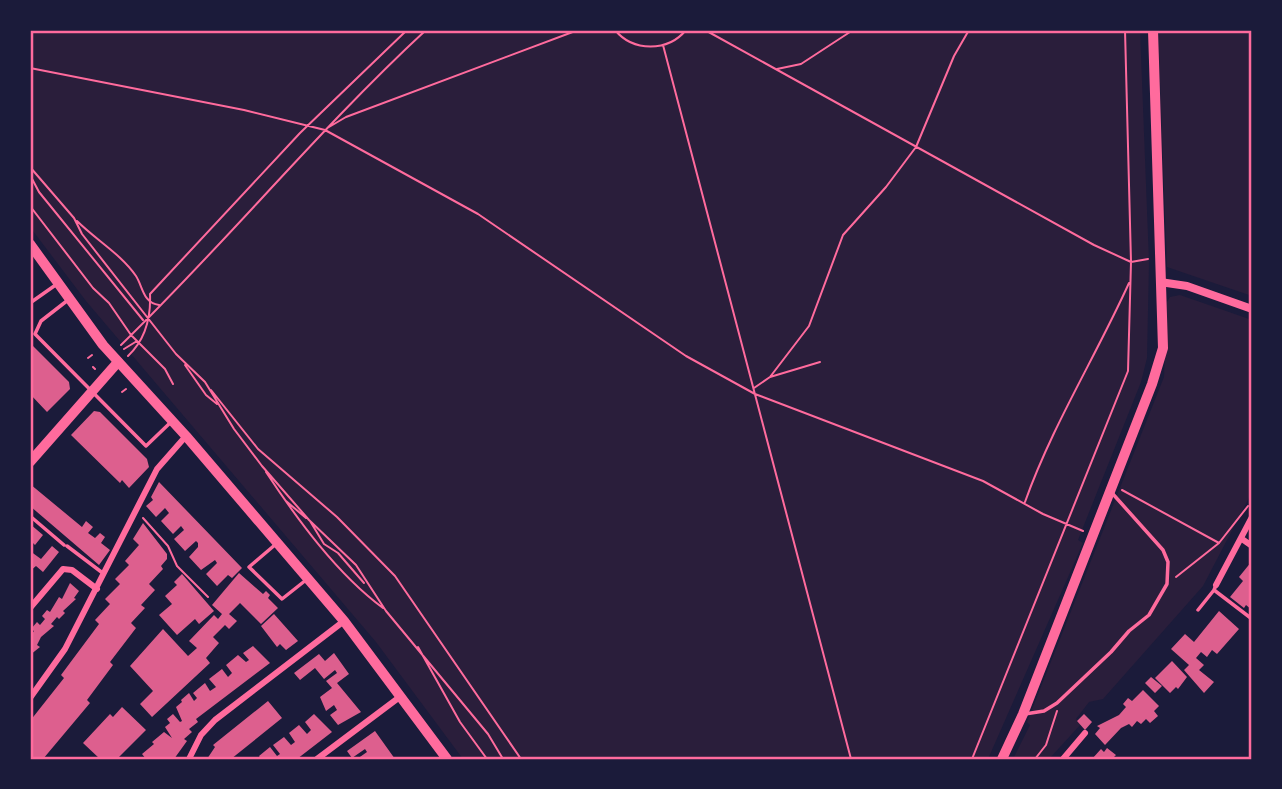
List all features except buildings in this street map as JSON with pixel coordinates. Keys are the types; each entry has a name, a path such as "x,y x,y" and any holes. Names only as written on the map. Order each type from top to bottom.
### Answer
{"highway":[{"path":"1002,759 1023,714 1163,348 1153,30"},
{"path":"30,244 118,362 186,436 344,621 447,759"}],"main road":[{"path":"30,462 118,362"}],"street":[{"path":"1160,282 1187,285 1252,309"},
{"path":"30,698 65,649 162,460 186,436"},
{"path":"1215,587 1252,517"},
{"path":"1242,539 1252,546"},
{"path":"30,607 60,572 67,568 97,589"},
{"path":"189,759 201,735 215,720 344,621"},
{"path":"317,759 401,696"},
{"path":"1063,759 1085,733"}],"lane":[{"path":"30,303 58,283"},
{"path":"70,299 41,321 35,334 146,446 172,421"},
{"path":"1023,714 1044,710 1056,703 1111,652 1129,631 1149,615 1167,584 1168,562 1156,539 1110,491"},
{"path":"30,516 104,574"},
{"path":"276,543 249,567 282,599 308,579"},
{"path":"1198,610 1215,587 1252,618"}],"path":[{"path":"118,362 141,339 149,318 150,294 309,125 407,30"},
{"path":"121,345 363,88 426,30"},
{"path":"325,130 346,117 578,30"},
{"path":"615,30 631,43 644,47 663,46 686,30"},
{"path":"705,30 1131,262 1150,258"},
{"path":"776,70 802,64 853,30"},
{"path":"770,377 809,326 844,235 886,187 916,147 954,56 969,30"},
{"path":"972,759 1128,371 1131,262 1125,30"},
{"path":"663,46 851,759"},
{"path":"30,68 325,130 478,214 686,356 755,394 983,481 1084,531"},
{"path":"30,167 74,218 121,259 151,302 161,304"},
{"path":"30,175 39,192 144,321"},
{"path":"30,206 93,288 110,303 131,335 165,369 173,384"},
{"path":"74,218 82,234 184,362 206,395 220,407"},
{"path":"1025,504 1045,452 1102,343 1130,282"},
{"path":"118,362 122,351 138,342"},
{"path":"89,358 92,355"},
{"path":"184,362 205,382 258,449 337,517 395,576 521,759"},
{"path":"754,388 770,377 820,362"},
{"path":"205,382 308,533 369,598 386,611"},
{"path":"122,392 125,389"},
{"path":"262,466 309,520 312,529 324,544 338,553 416,643 488,734 503,759"},
{"path":"1110,491 1123,489 1132,493 1219,543"},
{"path":"285,500 356,565 370,589"},
{"path":"1167,584 1219,543 1248,506"},
{"path":"134,510 159,535 177,566 208,597"},
{"path":"336,546 338,553"},
{"path":"416,643 460,722 487,759"},
{"path":"1035,759 1056,721 1056,703"}],"shaded area":[{"path":"30,30 1140,30 1149,262 1147,358 1141,382 1078,540 1083,543 988,759 463,759 376,642 86,301 30,227"},
{"path":"1158,30 1252,30 1252,296 1167,267"},
{"path":"1180,295 1252,320 1252,492 1203,586 1103,699 1089,702 1076,719 1081,724 1049,759 1013,759 1030,725 1027,722 1164,377 1167,302 1170,297"}]}
